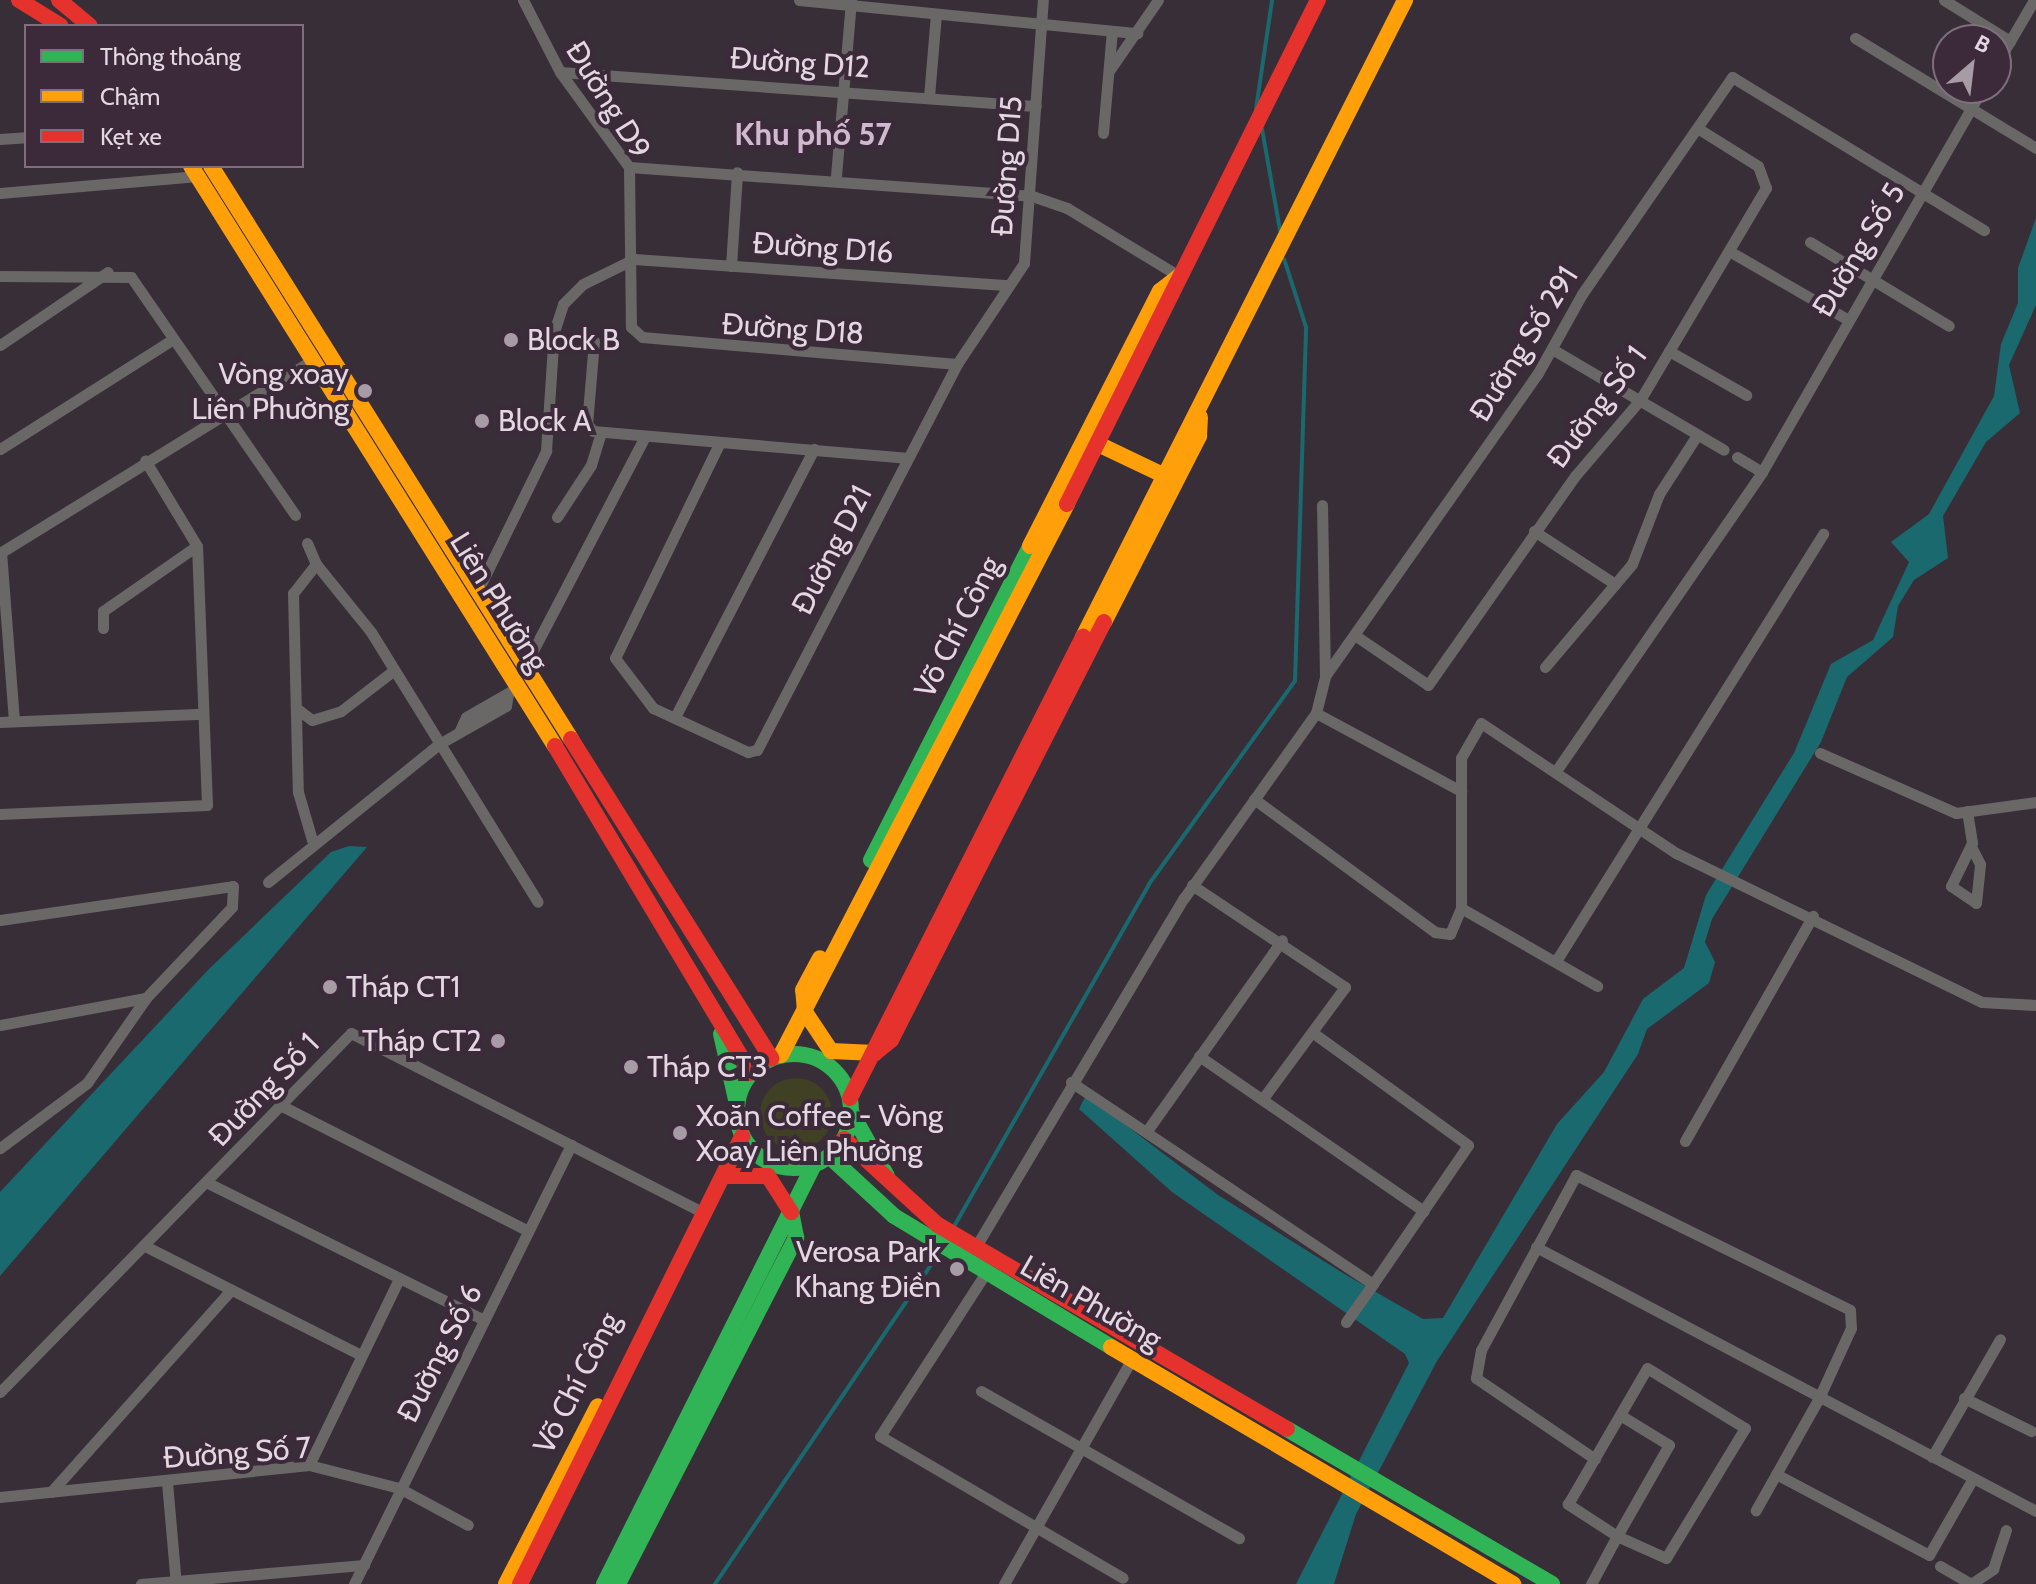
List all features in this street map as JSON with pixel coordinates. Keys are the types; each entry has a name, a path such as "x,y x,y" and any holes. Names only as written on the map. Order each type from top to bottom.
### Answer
{"main road":[{"path":"19,0 58,24"},
{"path":"59,0 88,24"},
{"name":"Võ Chí Công","path":"780,1052 805,1012 1098,444 1318,0"},
{"path":"1357,107 1405,0"},
{"path":"604,1584 810,1173 844,1139 853,1098 875,1053 1165,476 1200,417 1323,167 1414,0"},
{"name":"Liên Phường","path":"200,169 513,690 702,984 751,1073"},
{"name":"Liên Phường","path":"200,169 479,588 780,1052"},
{"name":"Võ Chí Công","path":"805,1012 810,978 1147,317 1179,276"},
{"path":"805,1012 831,1051 875,1053 891,1040 1199,436 1200,417"},
{"path":"1098,444 1165,476"},
{"path":"513,690 530,670"},
{"path":"702,984 737,1104 739,1142 770,1172 810,1173"},
{"path":"737,1104 751,1073 780,1052 824,1063 853,1098 904,1200"},
{"name":"Liên Phường","path":"844,1139 934,1232"},
{"name":"Võ Chí Công","path":"506,1584 609,1394 739,1142"},
{"name":"Liên Phường","path":"829,1156 972,1256 1343,1472"},
{"path":"618,1584 796,1237 786,1194 768,1176 723,1176"},
{"name":"Liên Phường","path":"972,1256 985,1274 1132,1359 1343,1472"},
{"name":"Võ Chí Công","path":"520,1584 609,1394"},
{"path":"1343,1472 1552,1584"},
{"path":"1389,1499 1513,1584"}],"street":[{"name":"Đường D9","path":"523,0 560,72 629,167 634,259 631,327"},
{"path":"799,0 851,2 936,14 1137,33"},
{"name":"Đường D15","path":"957,364 1024,263 1032,196 1043,0"},
{"path":"1109,72 1158,0"},
{"path":"1944,0 1983,24"},
{"path":"2012,38 2034,0"},
{"path":"836,176 851,2"},
{"path":"929,97 936,14"},
{"path":"1103,133 1112,31"},
{"path":"1855,38 2036,148"},
{"name":"Đường D12","path":"560,72 843,89 1036,106"},
{"name":"Đường Số 291","path":"1325,676 1356,636 1552,349 1582,294 1699,129 1732,77 1921,193"},
{"name":"Đường Số 5","path":"1556,771 1762,472 1845,318 1973,104"},
{"name":"Đường Số 1","path":"1356,636 1428,685 1534,531 1640,400 1729,251 1766,175 1699,129"},
{"path":"0,139 24,137"},
{"path":"629,167 836,176 1032,196 1067,208 1179,276"},
{"path":"0,193 200,169"},
{"path":"731,266 737,172"},
{"path":"1921,193 1984,230"},
{"path":"1810,242 1949,326"},
{"path":"1729,251 1845,318"},
{"path":"479,588 546,451 554,332 563,304 583,284 634,259"},
{"name":"Đường D16","path":"634,259 1008,285"},
{"path":"0,345 109,272"},
{"path":"0,276 109,272 131,277 295,515"},
{"name":"Đường D18","path":"631,327 656,343 957,364"},
{"path":"0,449 173,339"},
{"path":"594,341 588,429 601,433 906,458"},
{"path":"1552,349 1724,450"},
{"path":"1669,351 1746,395"},
{"path":"14,721 0,553 145,460 314,359"},
{"name":"Đường D21","path":"675,717 748,752 757,750 957,364"},
{"path":"557,517 591,465 601,433"},
{"path":"1545,667 1642,549 1659,494 1697,435"},
{"path":"530,670 645,436"},
{"path":"720,442 615,658 637,695 675,717 814,449"},
{"path":"1737,457 1762,472"},
{"path":"0,814 207,805 197,546 145,460"},
{"path":"972,1256 1071,1082 1192,885 1316,713 1325,676 1322,505"},
{"path":"1534,531 1615,584"},
{"path":"1556,961 1823,534"},
{"path":"307,543 316,564 394,670 538,902"},
{"path":"103,628 103,611 197,546"},
{"path":"312,840 298,792 293,593 316,564"},
{"path":"296,708 312,720 341,711 394,670"},
{"path":"268,882 312,840 439,744 506,706 513,690"},
{"path":"1316,713 1461,791"},
{"path":"0,722 203,714"},
{"path":"1254,799 1435,932 1455,930 1461,908 1461,791 1467,737 1481,723 1638,828 1714,868 1982,1002 2036,1005"},
{"path":"1820,753 1967,811 2036,802"},
{"path":"1967,811 1971,846"},
{"path":"1192,885 1282,940 1345,987 1264,1097"},
{"path":"0,920 233,886 232,907 146,998 87,1083 0,1148"},
{"path":"1461,908 1597,986"},
{"path":"1685,1141 1813,916"},
{"path":"1149,1128 1282,940"},
{"path":"0,1025 146,998"},
{"name":"Đường Số 1","path":"0,1392 147,1247 351,1033 704,1213"},
{"path":"1313,1033 1468,1145 1350,1317"},
{"path":"1199,1056 1264,1097 1424,1211"},
{"path":"1071,1082 1149,1128 1372,1286"},
{"path":"282,1106 528,1231"},
{"name":"Đường Số 6","path":"354,1584 571,1145"},
{"path":"1595,1459 1476,1378 1481,1350 1571,1177 1583,1175 1850,1310 1851,1328 1819,1398 1756,1510"},
{"path":"208,1183 484,1320"},
{"path":"147,1247 361,1355"},
{"path":"1536,1247 1972,1480 2036,1511"},
{"path":"985,1274 880,1436 1123,1578"},
{"path":"309,1465 399,1279"},
{"path":"51,1492 231,1290"},
{"path":"1932,1457 2000,1339"},
{"path":"1004,1584 1132,1359"},
{"path":"1647,1368 1745,1428 1668,1557 1617,1536 1568,1507 1595,1459 1647,1368"},
{"path":"981,1391 1239,1538"},
{"path":"1964,1398 2031,1431"},
{"path":"1591,1584 1669,1445 1620,1415"},
{"name":"Đường Số 7","path":"0,1497 309,1465 399,1488 468,1525"},
{"path":"1776,1474 1929,1555 1972,1480"},
{"path":"167,1482 176,1582"},
{"path":"1940,1566 1971,1584 1993,1569 2006,1530"},
{"path":"141,1584 364,1565"}],"green space":[{"path":"796,1078 816,1084 826,1094 832,1114 826,1134 816,1144 796,1150 776,1144 766,1134 760,1114 766,1094 776,1084"}],"water":[{"path":"2036,218 2036,305 2009,365 2020,413 1986,442 1943,516 1948,558 1914,580 1898,606 1893,637 1847,677 1821,742 1712,919 1705,942 1715,962 1709,983 1647,1029 1638,1054 1437,1361 1356,1514 1334,1584 1296,1584 1409,1363 1405,1354 1172,1192 1079,1109 1086,1095 1218,1195 1346,1275 1423,1319 1443,1318 1557,1124 1604,1072 1643,999 1684,968 1706,895 1794,753 1831,664 1873,640 1909,562 1891,542 1929,514 1994,396 2001,344 2018,303 2018,268"},
{"path":"349,846 367,847 0,1276 0,1192 209,969 331,852"}],"waterway":[{"path":"1256,109 1272,0"},
{"path":"1262,129 1280,230"},
{"path":"952,1230 1149,884 1295,681 1306,327 1284,259"},
{"path":"715,1584 940,1252"}],"traffic: fast":[{"path":"871,860 1030,546"},
{"path":"721,1034 737,1104"},
{"path":"794,1054 816,1058 834,1071 847,1089 851,1111 847,1133 834,1151 816,1164 794,1168 772,1164 754,1151 741,1133 737,1111 741,1089 754,1071 772,1058 794,1054"},
{"path":"851,1112 887,1176"},
{"path":"829,1156 894,1216 1111,1347"},
{"path":"604,1584 814,1165"},
{"path":"618,1584 796,1237 791,1212"},
{"path":"1287,1429 1552,1584"}],"traffic: slow":[{"path":"1083,637 1405,0"},
{"path":"192,168 555,746"},
{"path":"212,168 571,739"},
{"path":"1030,546 1160,291 1179,276"},
{"path":"1104,622 1199,436 1200,417"},
{"path":"1098,444 1165,476"},
{"path":"781,1055 1067,504"},
{"path":"805,1011 803,990 820,958"},
{"path":"805,1012 831,1051 875,1053"},
{"path":"1111,1347 1513,1584"},
{"path":"506,1584 598,1406"}],"traffic: jam":[{"path":"19,0 58,24"},
{"path":"59,0 88,24"},
{"path":"1067,504 1318,0"},
{"path":"875,1053 891,1040 1104,622"},
{"path":"850,1098 1083,637"},
{"path":"571,739 771,1058"},
{"path":"555,746 751,1073"},
{"path":"520,1584 742,1136"},
{"path":"844,1139 938,1225 1287,1429"},
{"path":"723,1176 768,1176 791,1212"}],"place":[{"name":"Block B","path":"511,340"},
{"name":"Vòng xoay Liên Phường","path":"365,391"},
{"name":"Block A","path":"482,421"},
{"name":"Tháp CT1","path":"330,987"},
{"name":"Tháp CT2","path":"498,1041"},
{"name":"Tháp CT3","path":"631,1067"},
{"name":"Xoăn Coffee - Vòng Xoay Liên Phường","path":"680,1133"},
{"name":"Verosa Park Khang Điền","path":"957,1269"}],"district":[{"name":"Khu phố 57","path":"813,134"}]}
